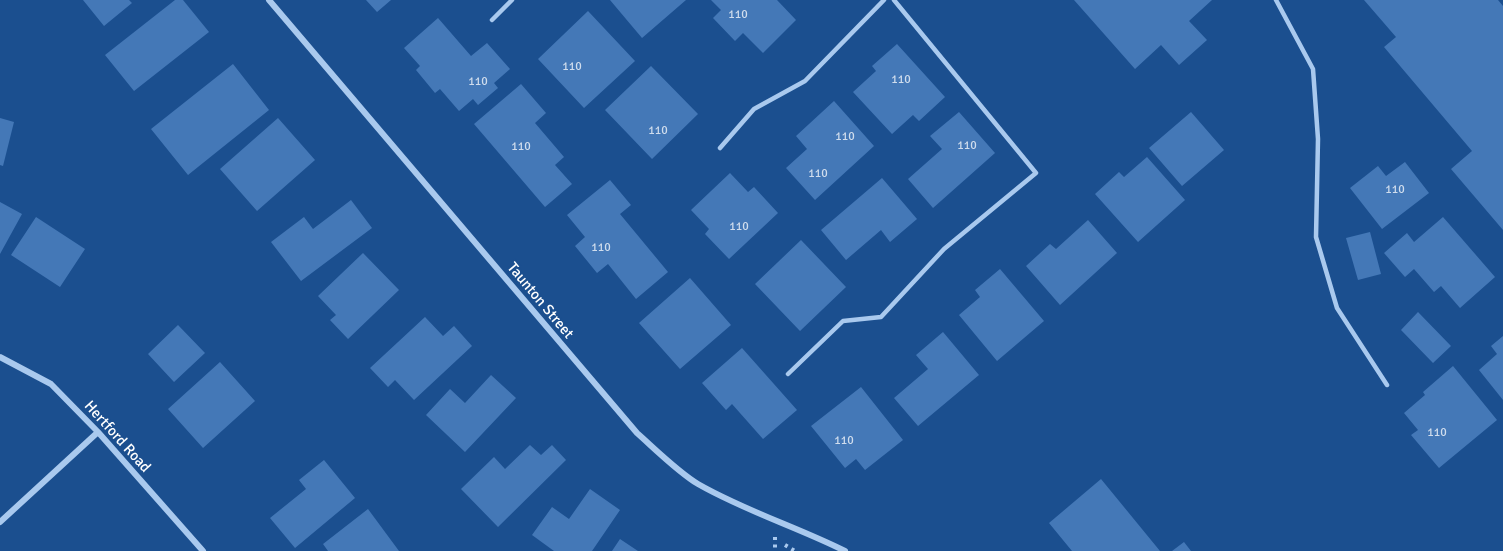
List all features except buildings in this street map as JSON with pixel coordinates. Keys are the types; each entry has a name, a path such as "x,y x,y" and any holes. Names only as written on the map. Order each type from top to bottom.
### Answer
{"street":[{"name":"Taunton Street","path":"269,0 637,434 696,483 775,522 809,533 845,551"},
{"name":"Hertford Road","path":"0,357 51,384 98,432 202,551"},
{"path":"0,522 98,432"}],"lane":[{"path":"492,20 512,0"},
{"path":"720,148 754,109 805,81 884,0"},
{"path":"788,374 843,321 881,317 944,249 1036,173 894,0"},
{"path":"1276,0 1313,69 1318,139 1316,237 1337,308 1387,385"}]}
